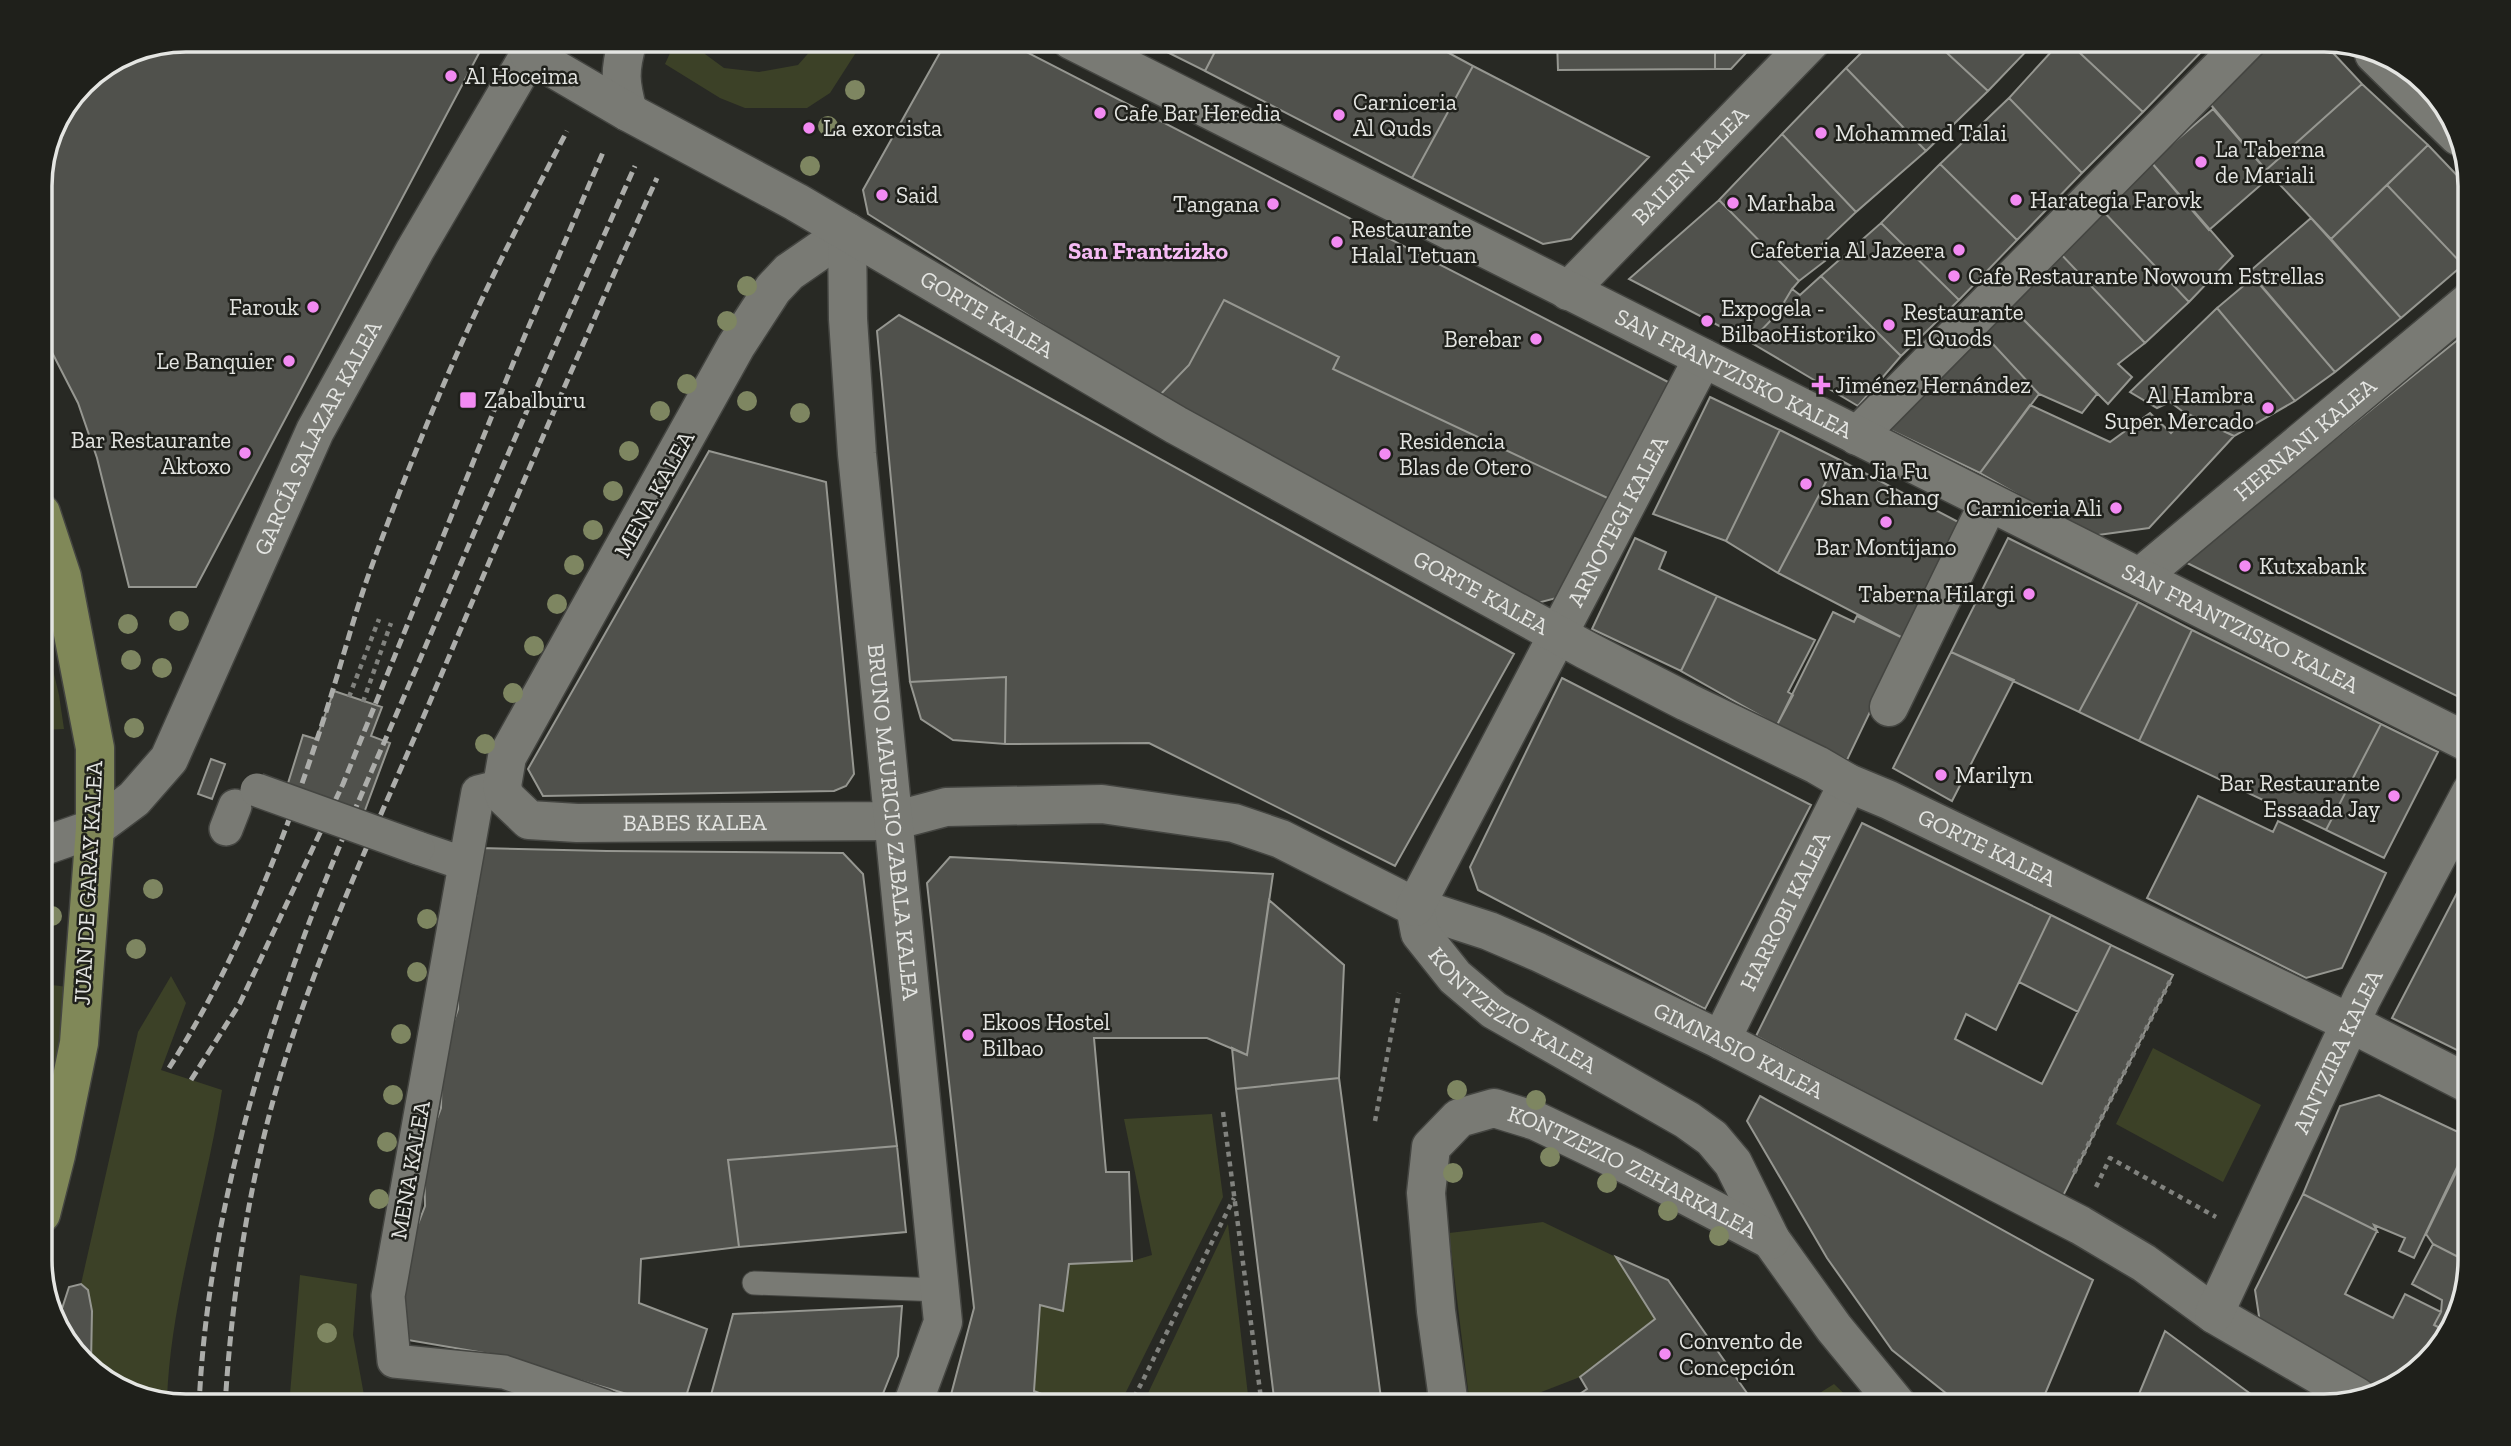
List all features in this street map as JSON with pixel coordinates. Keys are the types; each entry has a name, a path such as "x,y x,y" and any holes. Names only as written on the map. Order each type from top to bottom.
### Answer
{"main road":[{"name":"JUAN DE GARAY KALEA","path":"53,550 62,577 95,748 95,828 79,1043 53,1167"}],"street":[{"name":"GARCÍA SALAZAR KALEA","path":"53,843 95,828 134,799 169,759 315,431 529,52"},
{"name":"GORTE KALEA","path":"543,52 628,112 796,202 1176,425 1559,634 1848,783 1889,800 2350,1023 2458,1078"},
{"path":"624,52 620,82 628,112"},
{"name":"SAN FRANTZISKO KALEA","path":"1095,52 2458,737"},
{"name":"BAILEN KALEA","path":"1568,291 1800,52"},
{"path":"1857,436 2236,52"},
{"path":"2390,69 2440,118"},
{"name":"MENA KALEA","path":"569,1394 504,1372 394,1361 388,1296 478,792 503,792 507,757 736,346 773,289 789,272 847,232"},
{"name":"BRUNO MAURICIO ZABALA KALEA","path":"847,232 848,319 857,454 943,1322 916,1394"},
{"name":"HERNANI KALEA","path":"2140,577 2458,311"},
{"name":"ARNOTEGI KALEA","path":"1415,907 1703,358"},
{"path":"1889,707 1990,502"},
{"name":"HARROBI KALEA","path":"1721,1040 1848,783"},
{"name":"BABES KALEA","path":"503,792 529,820 577,824 893,821"},
{"path":"240,803 418,848 465,864"},
{"path":"893,821 946,807 1102,804 1179,813 1234,823 1281,839 1415,907"},
{"name":"AINTZIRA KALEA","path":"2214,1314 2350,1023 2458,817"},
{"name":"GIMNASIO KALEA","path":"1415,907 1538,952 1721,1040 2053,1210 2144,1263 2214,1314 2347,1391"},
{"name":"KONTZEZIO KALEA","path":"1415,907 1420,933 1455,977 1494,1010 1687,1120 1712,1138 1733,1163 1772,1240 1834,1328 1888,1394"},
{"name":"KONTZEZIO ZEHARKALEA","path":"1447,1394 1436,1311 1426,1193 1431,1147 1459,1118 1494,1108 1536,1121 1632,1167 1772,1240"}],"lane":[{"path":"754,1283 940,1290"}],"path":[{"path":"349,697 379,618"},
{"path":"363,702 391,623"},
{"path":"2053,1210 2075,1171 2185,945"},
{"path":"1375,1121 1399,993"},
{"path":"1223,1112 1260,1394"},
{"path":"2099,1180 2110,1158 2250,1236"},
{"path":"1136,1394 1234,1197"}],"green space":[{"path":"670,52 704,52 724,68 759,72 798,65 809,52 856,52 830,93 807,108 745,108 720,98 665,64"},
{"path":"53,670 59,695 64,729 53,729"},
{"path":"171,976 186,1003 161,1070 222,1090 175,1322 168,1392 152,1389 120,1376 91,1353 92,1311 81,1284 138,1032"},
{"path":"53,985 68,987 53,1085"},
{"path":"2153,1048 2261,1105 2223,1182 2116,1124"},
{"path":"1212,1114 1223,1197 1125,1394 1042,1394 1034,1391 1040,1305 1069,1264 1132,1261 1152,1255 1124,1119"},
{"path":"1543,1222 1616,1257 1655,1319 1580,1377 1536,1394 1469,1394 1449,1233"},
{"path":"1228,1224 1248,1394 1148,1394"},
{"path":"300,1275 357,1284 353,1335 364,1394 290,1394"},
{"path":"1834,1384 1844,1394 1818,1394"}],"building":[{"path":"187,52 480,52 196,587 129,587 97,458 78,403 53,354 53,178 57,152 66,127 80,105 98,86 135,63 160,55"},
{"path":"940,52 1026,52 1672,384 1616,502 1333,369 1339,357 1224,300 1189,365 1158,397 868,214 863,190"},
{"path":"1167,52 1215,52 1205,71"},
{"path":"1215,52 1447,52 1473,66 1412,178 1205,71"},
{"path":"1557,52 1715,52 1715,69 1558,70"},
{"path":"1715,52 1747,52 1731,69 1715,69"},
{"path":"1862,52 1946,52 1988,91 1926,151 1846,68"},
{"path":"1946,52 2025,52 1988,91"},
{"path":"2051,52 2079,52 2143,112 2082,173 2009,98"},
{"path":"2079,52 2201,52 2143,112"},
{"path":"2251,52 2333,53 2362,84 2266,170 2205,98"},
{"path":"1473,66 1649,157 1571,239 1543,244 1412,178"},
{"path":"1846,68 1926,151 1856,212 1782,134"},
{"path":"2362,84 2428,145 2331,239 2266,170"},
{"path":"2009,98 2082,173 2017,240 1940,164"},
{"path":"2213,109 2271,176 2209,230 2151,162"},
{"path":"1782,134 1856,212 1815,251 1825,261 1799,281 1719,200"},
{"path":"2428,145 2458,176 2458,260 2387,185"},
{"path":"2151,162 2233,256 2189,302 2102,210"},
{"path":"1940,164 2017,240 1959,300 1881,223"},
{"path":"2387,185 2458,260 2458,269 2401,318 2331,239"},
{"path":"1719,200 1799,281 1777,314 1750,342 1629,279"},
{"path":"2102,210 2189,302 2145,343 2058,251"},
{"path":"2311,218 2401,318 2335,372 2249,272"},
{"path":"1881,223 1959,300 1901,356 1821,276"},
{"path":"2058,251 2145,343 2118,364 2132,377 2108,404 2006,302"},
{"path":"1821,276 1901,356 1858,406 1750,342 1777,314 1792,289 1800,295"},
{"path":"2254,277 2335,372 2295,401 2217,308"},
{"name":"Residencia Blas de Otero","path":"1224,300 1339,357 1333,369 1616,502 1568,595 1526,606 1158,397 1189,365"},
{"path":"2006,302 2097,394 2082,413 2039,394 1979,329"},
{"path":"2217,308 2295,401 2234,436 2182,411 2170,402 2157,408 2130,392"},
{"path":"899,315 1514,654 1395,866 1149,743 1005,744 1006,677 910,682 877,331"},
{"path":"1979,329 2039,394 1980,473 1886,428"},
{"path":"2458,340 2458,697 2183,561"},
{"path":"1710,397 1780,430 1726,541 1653,514"},
{"path":"2030,405 2110,442 2150,413 2171,433 2189,415 2234,436 2149,528 2091,536 1980,473"},
{"path":"1780,430 1838,459 1778,573 1726,541"},
{"path":"709,451 826,482 854,774 846,786 834,791 543,796 528,769"},
{"path":"1838,459 1964,525 1905,639 1778,573"},
{"path":"1635,538 1666,552 1659,569 1717,596 1681,671 1592,629"},
{"path":"2008,538 2138,602 2079,712 1951,652"},
{"path":"1717,596 1815,640 1788,692 1793,695 1777,725 1681,671"},
{"path":"2138,602 2192,630 2139,741 2079,712"},
{"path":"1833,612 1854,622 1857,616 1905,639 1847,760 1777,725"},
{"path":"2192,630 2381,724 2326,830 2139,741"},
{"path":"1951,652 2014,680 1952,801 1893,768"},
{"path":"1006,677 1005,744 953,740 921,719 910,682"},
{"path":"1562,678 1811,805 1705,1009 1478,890 1470,867"},
{"path":"334,691 382,707 371,736 390,743 361,821 285,793 303,735 316,739"},
{"path":"2381,724 2438,752 2384,858 2326,830"},
{"path":"211,759 225,764 212,799 198,794"},
{"path":"2198,796 2273,832 2278,821 2386,873 2342,968 2306,978 2147,898"},
{"path":"1862,823 2051,915 1996,1030 1966,1014 1955,1039 2042,1084 2111,945 2173,975 2063,1196 1756,1036"},
{"path":"480,848 843,853 863,874 897,1146 728,1160 739,1247 641,1259 639,1303 707,1329 687,1394 627,1394 490,1354 402,1339 406,1255 425,1206 424,1153 441,1108 442,1056 458,1009 458,956 477,894 474,871"},
{"path":"950,857 1273,874 1247,1055 1207,1038 1094,1038 1106,1172 1129,1172 1132,1261 1069,1264 1063,1311 1040,1305 1034,1391 1041,1394 951,1394 974,1308 927,883"},
{"path":"2458,891 2458,1051 2392,1018"},
{"path":"1269,900 1344,965 1339,1078 1236,1089 1232,1048 1247,1055"},
{"path":"2051,915 2111,945 2078,1012 2019,982"},
{"path":"1339,1078 1380,1394 1274,1394 1236,1089"},
{"path":"2379,1095 2458,1132 2458,1165 2414,1258 2399,1251 2405,1238 2374,1225 2377,1231 2303,1194 2340,1106"},
{"path":"1760,1096 2093,1280 2045,1394 1947,1394 1892,1350 1827,1258 1747,1121"},
{"path":"897,1146 906,1232 739,1247 728,1160"},
{"path":"2458,1169 2458,1257 2433,1244 2426,1234"},
{"path":"2303,1194 2377,1231 2345,1294 2393,1318 2405,1294 2441,1312 2434,1325 2440,1328 2431,1341 2406,1366 2391,1376 2361,1388 2262,1336 2255,1290"},
{"path":"2433,1244 2458,1257 2454,1294 2440,1328 2434,1325 2441,1312 2442,1300 2412,1284"},
{"name":"Convento de Concepción","path":"1616,1257 1668,1280 1748,1394 1580,1394 1587,1389 1580,1377 1655,1319"},
{"path":"81,1284 88,1290 92,1311 91,1353 70,1326 62,1308 69,1287"},
{"path":"902,1306 898,1356 883,1394 711,1394 733,1314"},
{"path":"2165,1331 2251,1394 2139,1394"}],"railway":[{"path":"169,1068 219,980 262,888 299,793 368,577 417,449 475,313 567,131"},
{"path":"191,1080 240,1003 343,784 514,361 604,150"},
{"path":"200,1394 210,1290 232,1176 262,1063 298,953 354,811 635,166"},
{"path":"226,1394 232,1319 244,1233 261,1147 284,1063 317,967 657,178"}],"place":[{"name":"Al Hoceima","path":"451,76"},
{"name":"Cafe Bar Heredia","path":"1100,113"},
{"name":"Carniceria Al Quds","path":"1339,115"},
{"name":"La exorcista","path":"809,128"},
{"name":"Mohammed Talai","path":"1821,133"},
{"name":"La Taberna de Mariali","path":"2201,162"},
{"name":"Said","path":"882,195"},
{"name":"Harategia Farovk","path":"2016,200"},
{"name":"Marhaba","path":"1733,203"},
{"name":"Tangana","path":"1273,204"},
{"name":"Restaurante Halal Tetuan","path":"1337,242"},
{"name":"Cafeteria Al Jazeera","path":"1959,250"},
{"name":"Cafe Restaurante Nowoum Estrellas","path":"1954,276"},
{"name":"Farouk","path":"313,307"},
{"name":"Expogela - BilbaoHistoriko","path":"1707,321"},
{"name":"Restaurante El Quods","path":"1889,325"},
{"name":"Berebar","path":"1536,339"},
{"name":"Le Banquier","path":"289,361"},
{"name":"Jiménez Hernández","path":"1821,385"},
{"name":"Zabalburu","path":"468,400"},
{"name":"Al Hambra Super Mercado","path":"2268,408"},
{"name":"Bar Restaurante Aktoxo","path":"245,453"},
{"name":"Residencia Blas de Otero","path":"1385,454"},
{"name":"Wan Jia Fu Shan Chang","path":"1806,484"},
{"name":"Carniceria Ali","path":"2116,508"},
{"name":"Bar Montijano","path":"1886,522"},
{"name":"Kutxabank","path":"2245,566"},
{"name":"Taberna Hilargi","path":"2029,594"},
{"name":"Marilyn","path":"1941,775"},
{"name":"Bar Restaurante Essaada Jay","path":"2394,796"},
{"name":"Ekoos Hostel Bilbao","path":"968,1035"},
{"name":"Convento de Concepción","path":"1665,1354"}],"district":[{"name":"San Frantzizko","path":"1148,250"}]}
